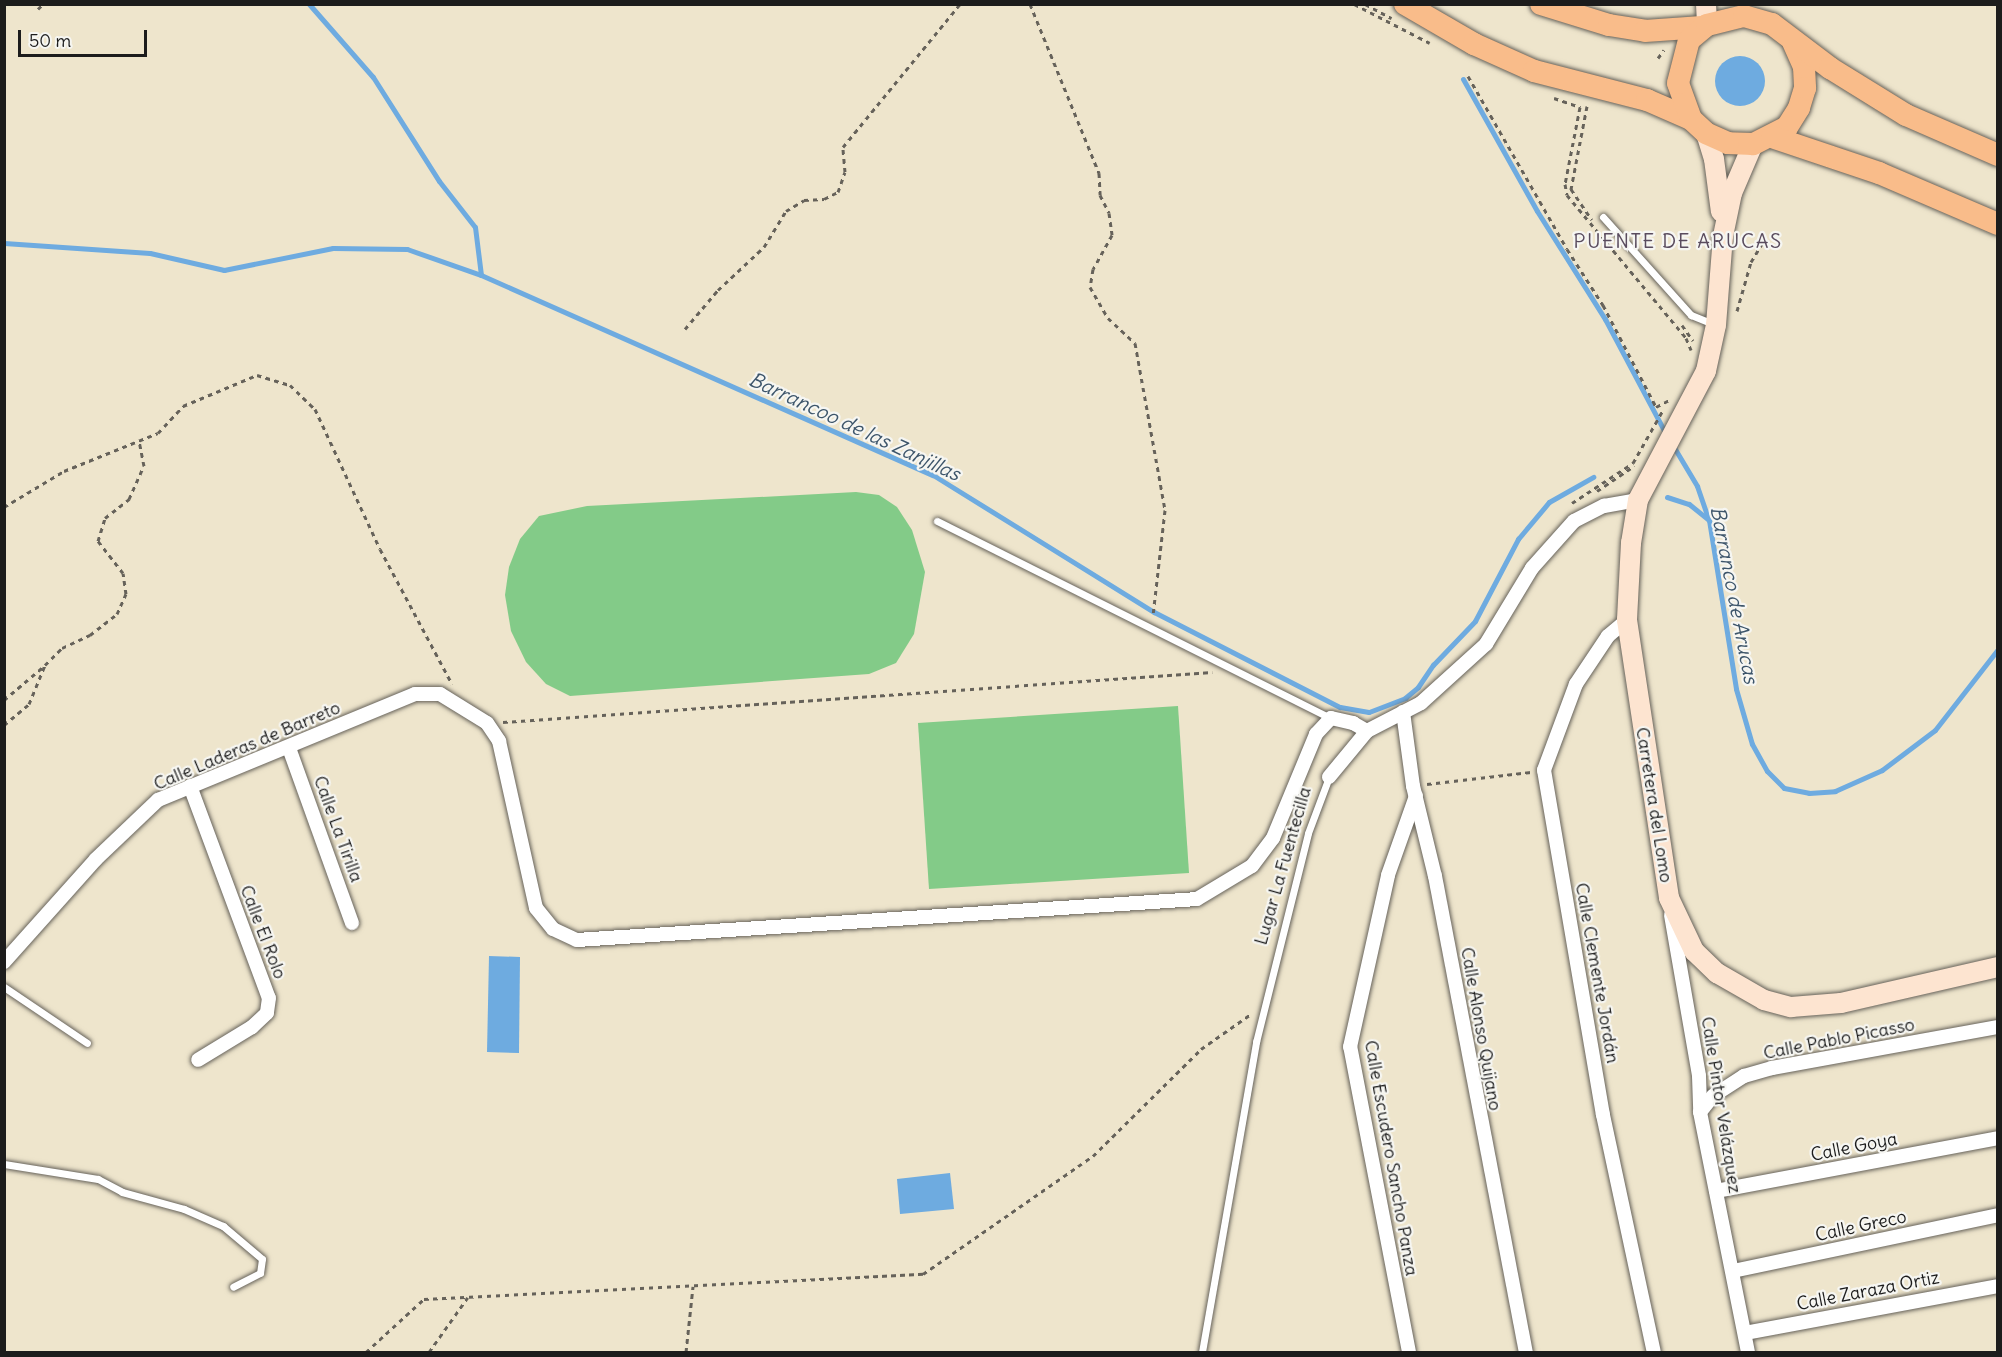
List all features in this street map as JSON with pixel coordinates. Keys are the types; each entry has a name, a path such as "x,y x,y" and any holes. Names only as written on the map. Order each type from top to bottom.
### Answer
{"main road":[{"path":"1405,4 1474,44 1534,71 1636,97 1728,143 1762,140 1880,173 1998,224"},
{"path":"1541,4 1609,26 1645,31 1740,10 1772,24 1793,42 1906,115 1998,154"},
{"path":"1705,19 1689,40 1678,83 1698,126 1718,179 1723,236"},
{"path":"1716,325 1723,236 1732,193 1762,140 1787,127 1799,108 1805,88 1804,67 1793,42"},
{"name":"Carretera del Lomo","path":"1716,325 1698,389 1638,500 1631,543 1627,620 1669,898 1694,951 1717,973 1764,1000 1791,1007 1841,1003 1998,967"}],"street":[{"name":"Lugar La Fuentecilla","path":"1329,777 1367,731 1428,697 1485,644 1532,568 1574,521 1604,506 1638,500"},
{"path":"1544,770 1576,684 1608,636 1627,620"},
{"name":"Calle Laderas de Barreto","path":"4,962 96,859 158,801 190,786 290,748 415,694 440,694 487,723"},
{"name":"Calle Alonso Quijano","path":"1403,712 1414,791 1435,876 1526,1353"},
{"path":"487,723 499,741 536,908 553,929 577,940 1197,899 1252,866 1273,838 1313,740 1331,718 1353,723 1367,731"},
{"name":"Calle La Tirilla","path":"290,748 352,923"},
{"name":"Calle Clemente Jordán","path":"1544,770 1603,1115 1654,1353"},
{"name":"Calle El Rolo","path":"190,786 269,998 267,1013 252,1027 198,1060"},
{"name":"Calle Escudero Sancho Panza","path":"1409,1353 1350,1047 1388,875 1414,791"},
{"name":"Calle Pintor Velázquez","path":"1669,898 1699,1076 1700,1112 1748,1353"},
{"name":"Calle Pablo Picasso","path":"1700,1112 1713,1096 1744,1076 1998,1027"},
{"name":"Calle Goya","path":"1716,1191 1998,1138"},
{"name":"Calle Greco","path":"1732,1271 1998,1215"},
{"name":"Calle Zaraza Ortiz","path":"1745,1333 1998,1286"}],"lane":[{"path":"1603,217 1690,315 1716,325"},
{"path":"937,521 1231,671 1331,718"},
{"name":"Lugar La Fuentecilla","path":"1202,1353 1264,1005 1308,833 1329,777"},
{"path":"4,987 87,1043"},
{"path":"4,1164 98,1179 122,1192 184,1209 223,1226 262,1260 261,1273 233,1287"}],"path":[{"path":"38,9 43,4"},
{"path":"686,329 718,290 764,247 786,211 804,200 824,199 838,192 845,172 843,147 960,4"},
{"path":"1030,4 1099,173 1100,195 1109,213 1113,235 1093,269 1090,287 1108,318 1135,343 1165,510 1150,629"},
{"path":"1354,4 1433,45"},
{"path":"1468,76 1567,249 1603,305 1656,407 1668,400"},
{"path":"1546,96 1580,107 1565,184 1567,195 1686,338 1691,350 1689,357"},
{"path":"1599,104 1588,102 1571,189 1585,212 1691,336 1696,349 1694,359"},
{"path":"4,507 64,471 158,433 183,406 257,375 291,385 315,409 380,549 468,712"},
{"path":"1569,505 1633,463 1673,391"},
{"path":"1570,511 1634,466 1678,394"},
{"path":"4,700 62,648 90,634 117,614 126,594 123,573 98,541 105,518 129,499 144,466 139,441"},
{"path":"4,725 29,704 45,665"},
{"path":"487,723 1231,671"},
{"path":"1414,791 1544,770"},
{"path":"366,1353 424,1299 923,1274 1094,1156 1201,1049 1264,1005"},
{"path":"686,1353 693,1285"},
{"path":"429,1353 468,1297"}],"green space":[{"path":"856,492 879,495 897,507 912,530 925,572 914,634 896,663 869,674 570,696 546,684 526,662 511,631 505,595 509,567 520,539 539,516 587,506"},
{"path":"1178,706 1189,873 929,889 918,723"}],"water":[{"path":"1740,56 1758,63 1765,81 1758,99 1740,106 1722,99 1715,81 1722,63"},
{"path":"489,956 520,957 519,1053 487,1052"},
{"path":"950,1173 954,1209 900,1214 897,1179"}],"waterway":[{"path":"309,4 373,77 439,181 475,227 481,275"},
{"name":"Barranco de Arucas","path":"1463,79 1537,211 1605,319 1666,434"},
{"name":"Barrancoo de las Zanjillas","path":"4,243 150,253 224,270 333,248 407,249 481,275 933,475 1154,612 1340,707 1369,712 1405,698 1418,687 1433,665 1475,621 1518,539 1549,502 1593,477"},
{"name":"Barranco de Arucas","path":"1672,444 1697,486 1709,520 1736,689 1752,744 1767,771 1784,788 1809,793 1835,791 1882,770 1935,730 1998,649"},
{"name":"Barrancoo de las Zanjillas","path":"1667,497 1689,504 1709,520"}],"district":[{"name":"PUENTE DE ARUCAS","path":"1678,240"}]}
